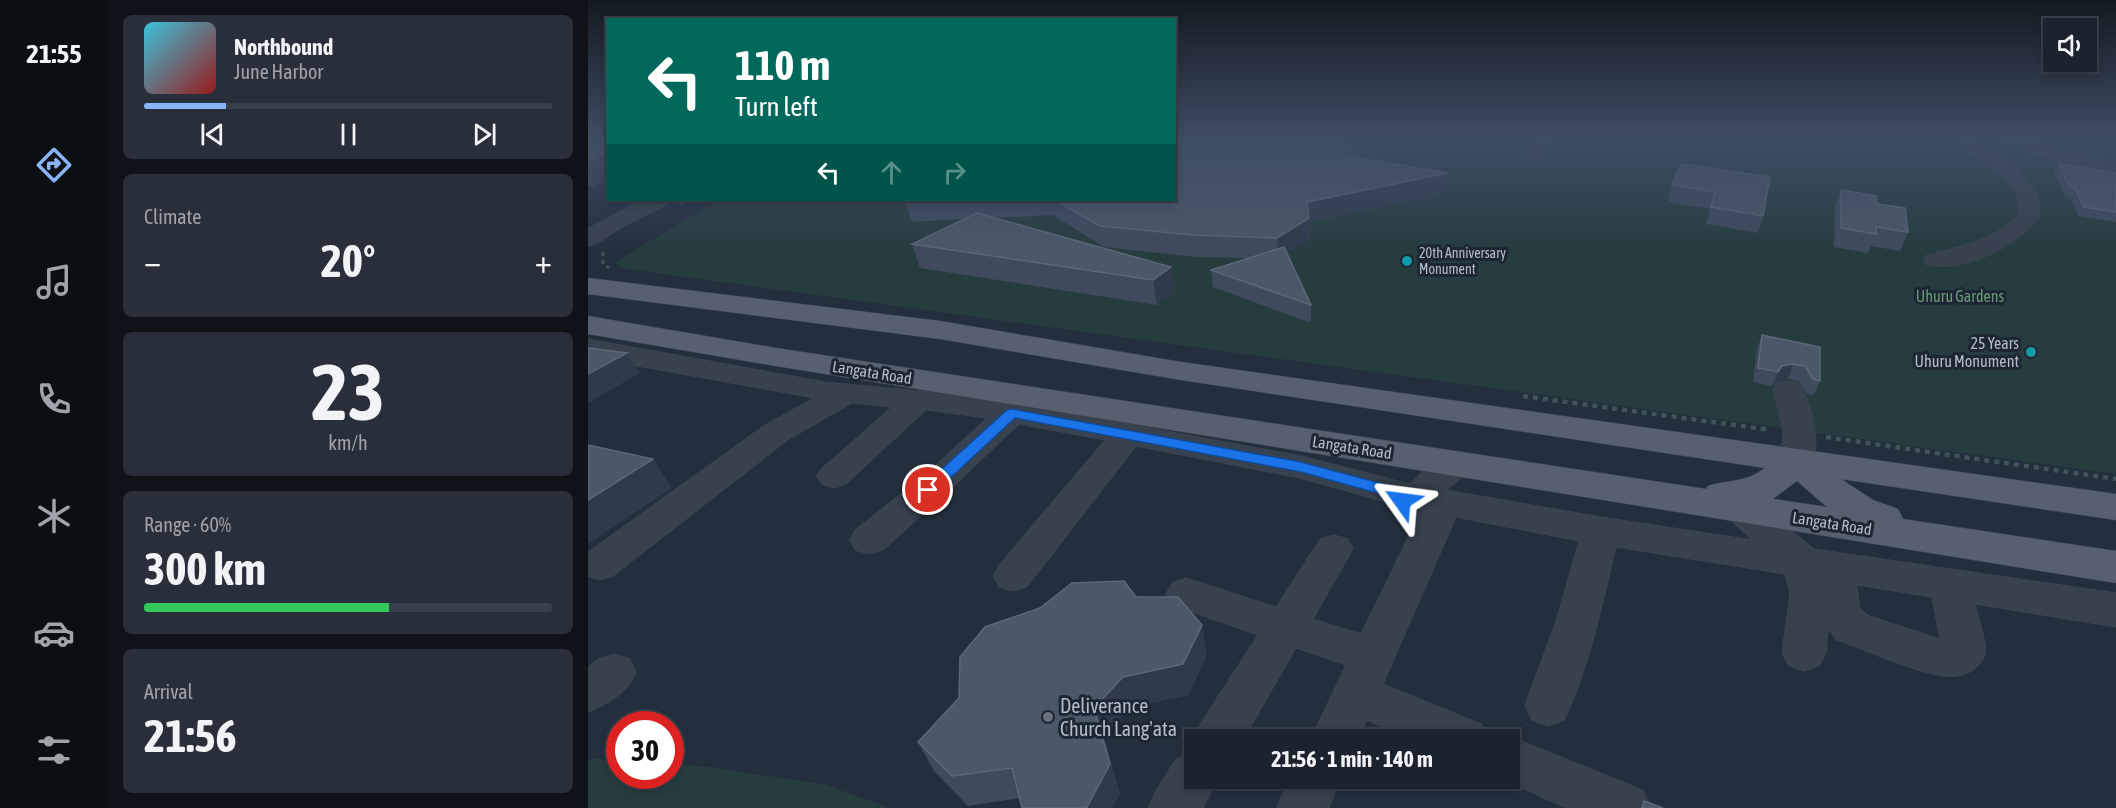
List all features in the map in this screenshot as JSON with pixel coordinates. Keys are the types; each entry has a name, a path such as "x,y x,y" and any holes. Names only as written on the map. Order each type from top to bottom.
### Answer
{"main road":[{"path":"595,282 940,330 1193,372 1798,447 2116,507"},
{"name":"Langata Road","path":"588,325 776,357 1559,480 2116,565"},
{"path":"962,386 984,366 1000,340"},
{"path":"1559,480 1718,495 1740,494 1761,490 1798,447"},
{"path":"1798,447 1833,494 1875,517 2116,565"}],"street":[{"path":"1936,260 1954,258 1989,246 2019,229 2029,216 2027,194 2013,178"},
{"path":"588,217 620,201"},
{"path":"598,242 616,221 664,204"},
{"path":"588,348 847,393 962,404 1012,413 1301,467 1420,502 2116,610"},
{"path":"745,377 776,357"},
{"path":"1788,390 1798,447"},
{"path":"599,566 706,483 777,432 847,393"},
{"path":"834,477 918,400"},
{"path":"869,540 940,480 1012,413"},
{"path":"1013,576 1128,435"},
{"path":"1396,454 1405,478 1420,502"},
{"path":"1339,729 1363,674 1420,502 1439,476 1459,464"},
{"path":"1740,508 1819,564 1844,622 1852,628 1938,657 1956,658 1964,652 1957,585 1988,547"},
{"path":"1548,705 1577,621 1601,531"},
{"path":"1224,729 1334,549"},
{"path":"1804,653 1810,593 1819,564"},
{"path":"1186,594 1287,627 1447,729"},
{"path":"1520,764 1625,808"},
{"path":"1174,808 1186,789"},
{"path":"1303,808 1311,789"}],"path":[{"path":"664,204 682,201"},
{"path":"595,282 603,264 604,251 598,242"},
{"path":"1518,395 1798,447 2116,479"}],"green space":[{"name":"Uhuru Gardens","path":"1176,178 2116,178 2116,474 620,268 615,262 717,201 1176,201"},
{"path":"593,758 606,759 606,789 684,789 684,765 826,785 890,808 588,808 588,762"}],"building":[{"path":"1176,178 1425,178 1307,202 1309,218 1277,238 1192,235 1100,226 1057,201 1176,201"},
{"path":"1675,178 1770,178 1763,216 1711,207 1715,192 1672,185"},
{"path":"2065,178 2116,178 2116,212 2084,207 2075,188 2069,187"},
{"path":"1841,190 1876,196 1877,204 1905,208 1908,232 1876,227 1876,234 1841,228"},
{"path":"977,213 1171,267 1153,280 912,244"},
{"path":"1284,247 1311,305 1211,270"},
{"path":"1762,335 1820,347 1820,381 1813,379 1805,366 1793,364 1782,366 1778,372 1758,368"},
{"path":"588,348 627,353 588,374"},
{"path":"588,445 653,459 588,500"},
{"name":"Deliverance Church Lang'ata","path":"1124,581 1136,597 1178,597 1202,625 1183,664 1123,677 1094,708 1110,764 1087,807 1022,808 1012,768 952,776 918,742 959,698 960,657 985,627 1040,608 1072,583"},
{"path":"1644,801 1663,808 1642,808"}],"place":[{"name":"20th Anniversary Monument","path":"1407,261"},
{"name":"25 Years Uhuru Monument","path":"2031,352"},
{"name":"Deliverance Church Lang'ata","path":"1048,717"}],"route":[{"path":"928,490 1012,413 1301,467 1403,495 1402,501"}]}
